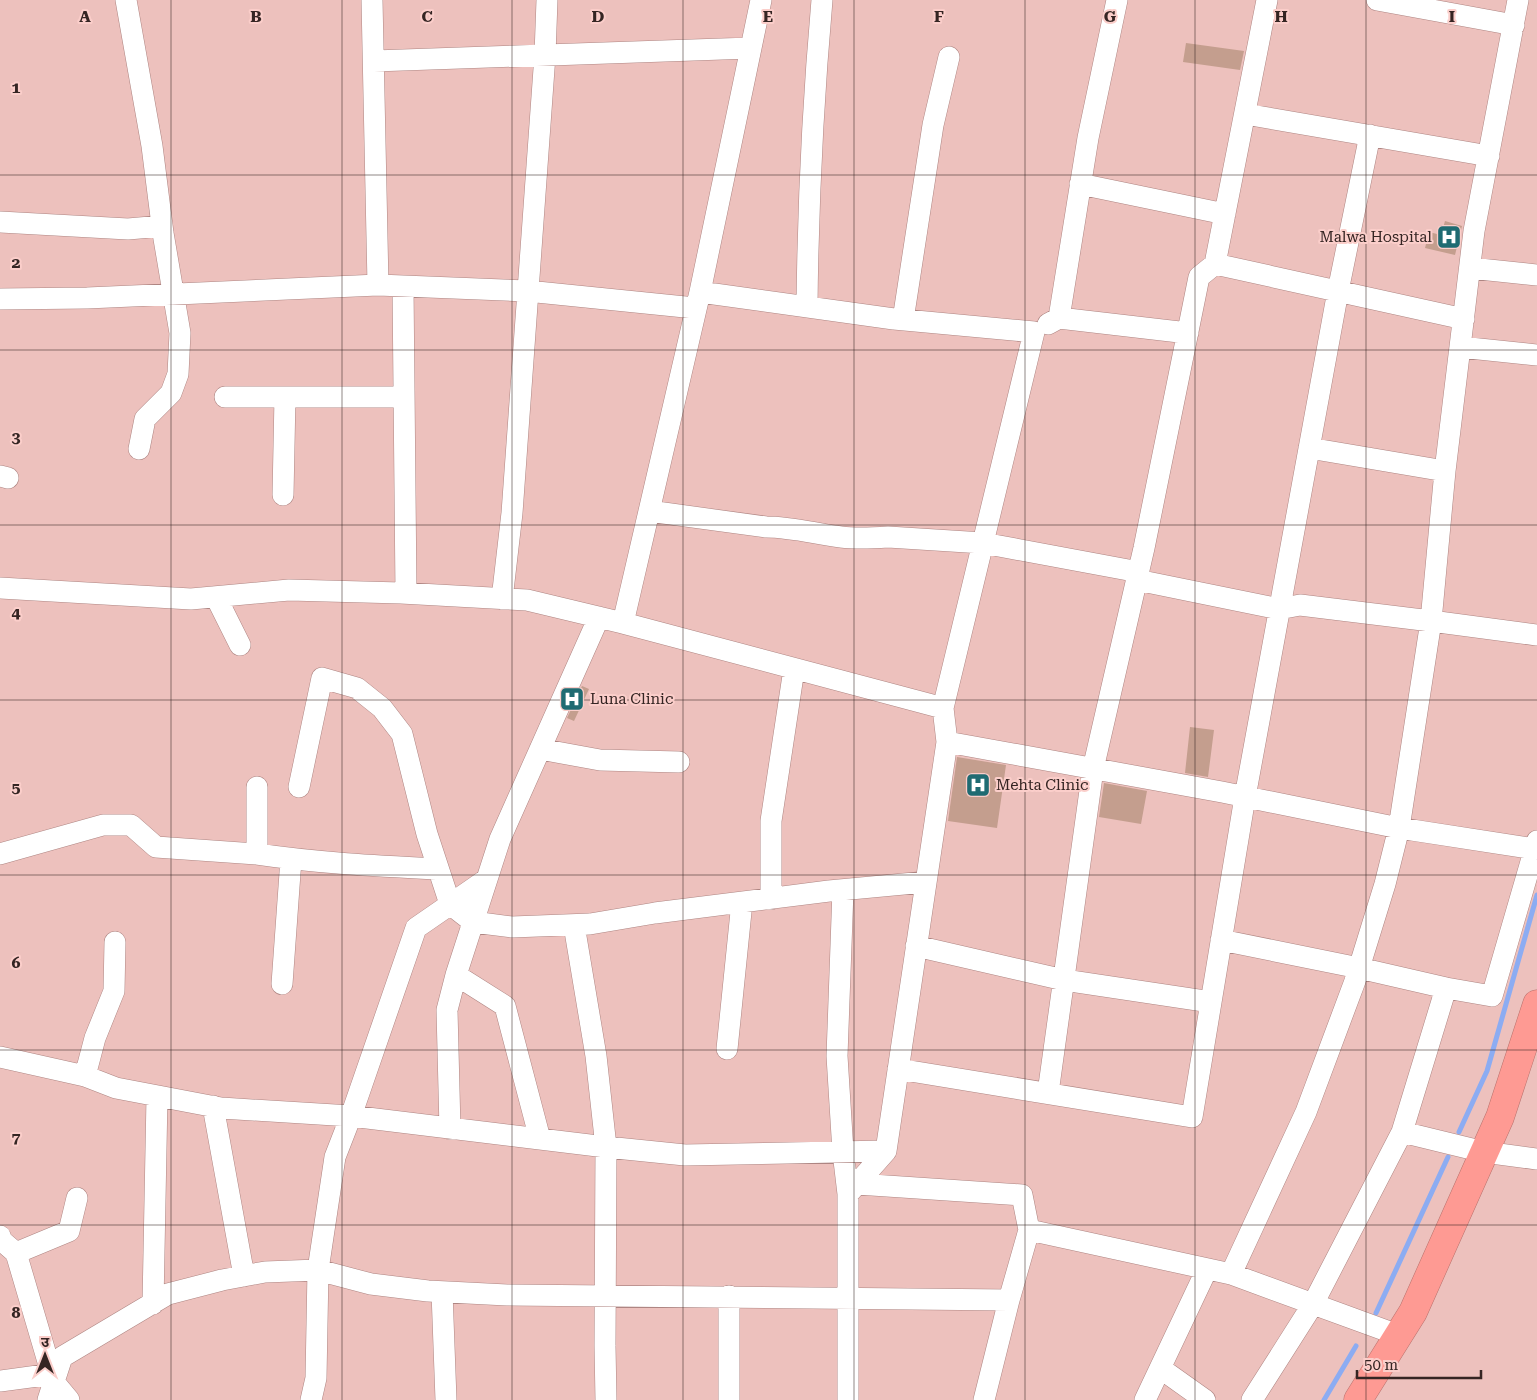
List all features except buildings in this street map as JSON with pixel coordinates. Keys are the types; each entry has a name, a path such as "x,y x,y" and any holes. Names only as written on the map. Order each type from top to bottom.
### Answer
{"highway":[{"path":"1358,1400 1413,1312 1500,1117 1537,1004"}],"street":[{"path":"126,0 152,146 172,294 180,333 178,374 171,394 145,419 139,450"},
{"path":"372,0 378,285"},
{"path":"502,599 512,513 545,55 547,0"},
{"path":"624,623 698,300 761,0"},
{"path":"807,307 814,86 822,0"},
{"path":"1059,318 1088,138 1117,0"},
{"path":"1048,1093 1094,769 1138,576 1199,277 1214,264 1267,0"},
{"path":"1377,0 1514,25"},
{"path":"1231,1274 1306,1112 1359,968 1385,884 1399,828 1432,621 1445,471 1474,231 1518,0"},
{"path":"374,61 751,48"},
{"path":"903,320 933,125 949,57"},
{"path":"1245,114 1488,156"},
{"path":"898,1069 1192,1116 1244,797 1338,291 1370,135"},
{"path":"1080,184 1224,214"},
{"path":"0,222 128,229 162,226"},
{"path":"1214,264 1464,319"},
{"path":"1470,268 1537,275"},
{"path":"0,299 87,298 378,285 527,291 807,307 903,320 1034,332 1059,318 1188,333"},
{"path":"403,286 406,593"},
{"path":"852,1189 886,1151 947,742 943,708 1034,332"},
{"path":"1460,346 1537,356"},
{"path":"225,397 404,397"},
{"path":"283,495 285,397"},
{"path":"1309,448 1445,471"},
{"path":"649,512 766,527 781,527 841,537 888,537 983,543 1138,576 1279,609 1300,605 1537,635"},
{"path":"0,588 191,599 289,590 406,593 527,600 624,623 943,708"},
{"path":"216,597 240,645"},
{"path":"450,1128 448,1010 456,975 500,839 599,617"},
{"path":"771,899 771,821 794,669"},
{"path":"299,787 322,678 357,688 382,708 402,734 427,834 450,904 473,922 512,927 590,924 655,913 742,902 925,882"},
{"path":"947,742 1399,828 1536,845 1492,996 1221,940"},
{"path":"540,749 600,760 679,762"},
{"path":"257,787 257,854"},
{"path":"0,854 103,825 131,825 156,847 438,869"},
{"path":"282,984 292,859"},
{"path":"311,1400 316,1378 318,1270 335,1157 416,928 487,879"},
{"path":"844,890 837,1056 843,1152 852,1189 847,1297 848,1400"},
{"path":"727,1049 742,902"},
{"path":"574,925 596,1056 606,1147 606,1400"},
{"path":"85,1076 96,1038 114,992 115,942"},
{"path":"916,946 1064,980 1211,1002"},
{"path":"456,975 504,1006 540,1139"},
{"path":"1252,1400 1314,1304 1402,1132 1446,988"},
{"path":"0,1057 85,1076 116,1088 213,1106 351,1116 685,1155 886,1151"},
{"path":"152,1304 157,1097"},
{"path":"213,1106 244,1276"},
{"path":"1402,1132 1484,1152 1537,1159"},
{"path":"852,1189 1022,1195 1030,1230 1009,1300 984,1400"},
{"path":"16,1253 69,1231 77,1198"},
{"path":"1030,1230 1231,1274 1398,1335"},
{"path":"0,1236 2,1241 16,1253 51,1391"},
{"path":"1145,1400 1207,1269"},
{"path":"51,1391 62,1356 168,1294 265,1272 318,1270 371,1284 442,1292 605,1296 1009,1300"},
{"path":"442,1292 446,1400"},
{"path":"729,1296 729,1400"},
{"path":"1160,1368 1205,1400"},
{"path":"0,1381 45,1375 51,1391 69,1400"}],"waterway":[{"path":"1459,1132 1487,1071 1537,895"},
{"path":"1376,1313 1448,1157"},
{"path":"1324,1400 1356,1346"}],"place":[{"name":"Malwa Hospital","path":"1449,237"},
{"name":"Luna Clinic","path":"572,699"},
{"name":"Mehta Clinic","path":"978,785"}]}
